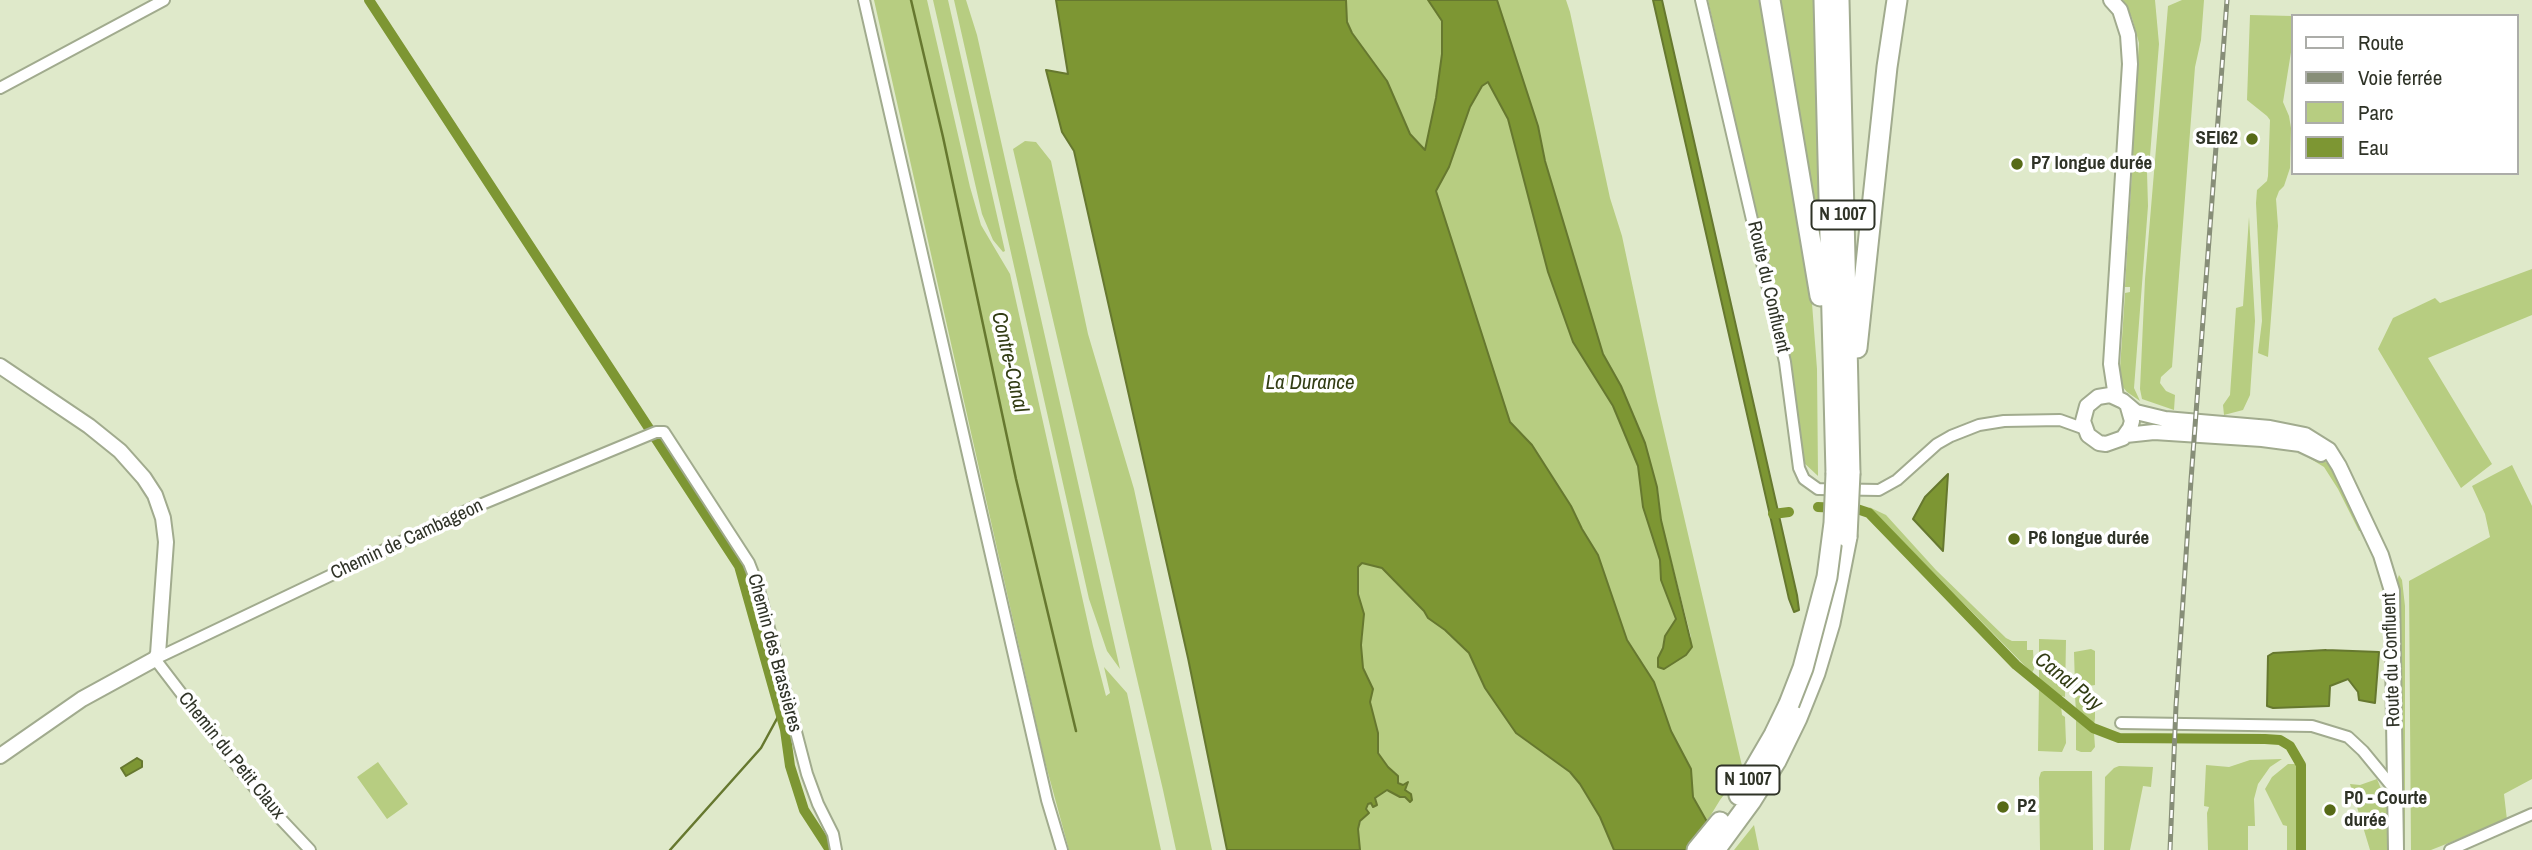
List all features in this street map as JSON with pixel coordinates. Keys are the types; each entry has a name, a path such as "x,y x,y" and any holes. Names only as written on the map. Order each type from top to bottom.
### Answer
{"highway":[{"path":"1770,0 1814,248 1822,319 1832,362"},
{"name":"N 1007","path":"1715,850 1776,761 1797,718 1815,673 1830,623 1847,537 1832,362 1824,0"},
{"name":"N 1007","path":"1697,850 1722,819 1774,735 1802,668 1827,577 1848,429 1839,0"},
{"path":"1848,429 1887,68 1897,0"}],"street":[{"path":"0,88 164,0"},
{"path":"864,0 1047,800 1062,850"},
{"name":"Route du Confluent","path":"1701,0 1785,362 1799,468 1804,479 1818,489 1879,490 1897,480 1927,451 1965,429 2004,421 2060,420"},
{"path":"2111,0 2120,10 2128,34 2130,64 2111,364 2122,402 2132,421 2126,435 2119,441 2106,444 2093,440 2085,429 2084,413 2111,364"},
{"path":"0,366 89,426 120,451 155,495 163,518 166,542 158,654 155,659 82,699 0,756"},
{"path":"2060,420 2078,413 2092,401 2122,402 2136,412 2165,419 2270,428 2305,435 2329,450 2346,480"},
{"path":"2060,420 2085,429"},
{"path":"2126,435 2154,432 2300,444 2328,459 2346,480"},
{"name":"Chemin de Cambageon","path":"155,659 470,509 657,433"},
{"name":"Chemin des Brassières","path":"657,433 749,563 758,586 807,774 833,834 836,850"},
{"name":"Route du Confluent","path":"2346,480 2381,555 2392,591 2396,850"},
{"name":"Chemin du Petit Claux","path":"155,659 233,761 310,850"},
{"path":"2120,723 2312,726 2348,737 2395,790"},
{"path":"2450,850 2532,814"}],"green space":[{"path":"874,0 927,0 981,225 1010,274 1106,696 1110,693 1104,667 1127,693 1161,850 1069,850 1044,758"},
{"path":"933,0 948,0 1005,251 1003,252 993,240 982,214"},
{"path":"954,0 966,0 977,35 1120,669 1107,651 1089,599"},
{"path":"1346,0 1428,0 1442,21 1442,54 1425,150 1410,134 1387,81 1352,33 1347,22"},
{"path":"1497,0 1566,0 1570,12 1610,198 1622,236 1657,401 1743,770 1706,823 1693,797 1691,769 1671,731 1654,682 1627,640 1598,555 1571,506 1532,446 1510,422 1436,191 1449,167 1470,107 1482,85 1488,82 1508,119 1548,272 1573,342 1613,406 1638,466 1643,507 1660,560 1661,580 1676,619 1665,636 1658,658 1664,669 1671,664 1691,637 1661,520 1658,489 1645,443 1621,386 1603,354 1545,161 1538,126"},
{"path":"1708,0 1763,0 1810,277 1817,369 1818,476 1802,461 1790,361"},
{"path":"1776,0 1813,0 1821,240 1817,239"},
{"path":"2123,0 2155,0 2159,44 2150,156 2142,162 2131,160 2139,43 2132,18"},
{"path":"2182,0 2204,0 2201,40 2195,67 2172,367 2161,377 2160,383 2166,391 2175,395 2174,410 2142,399 2140,389 2145,279 2168,6"},
{"path":"2250,15 2290,16 2290,58 2283,102 2290,122 2290,168 2276,199 2278,226 2268,357 2258,353 2262,321 2256,203 2257,190 2267,181 2268,176 2270,120 2247,100"},
{"path":"1025,141 1036,142 1051,161 1088,334 1134,489 1212,850 1176,850 1013,149"},
{"path":"2132,171 2147,172 2148,206 2134,388 2140,401 2122,386 2120,369 2125,293 2130,292 2130,287 2125,287"},
{"path":"2249,217 2255,321 2250,395 2243,410 2224,415 2223,405 2230,395 2236,308 2243,306"},
{"path":"2532,269 2532,315 2428,358 2492,464 2461,488 2378,349 2393,318 2435,298 2440,303"},
{"path":"2291,445 2319,456 2337,474 2365,531 2359,531 2324,467 2301,453 2282,448"},
{"path":"2512,465 2532,506 2532,779 2504,794 2507,820 2431,850 2411,850 2409,581 2490,537 2485,514 2472,486"},
{"path":"1869,507 1886,515 1936,570 2006,638 2012,641 2027,641 2027,650 2033,650 2032,673"},
{"path":"1362,563 1382,568 1428,618 1469,653 1477,670 1527,742 1541,749 1570,772 1580,784 1600,817 1614,850 1360,850 1358,829 1368,804 1383,790 1410,798 1411,794 1398,783 1398,776 1378,753 1378,733 1370,702 1373,689 1363,668 1361,645 1363,632 1358,567"},
{"path":"2399,575 2405,606 2405,850 2400,850 2396,584"},
{"path":"2039,639 2066,640 2065,697 2062,696 2062,703 2039,683"},
{"path":"2091,649 2095,651 2095,685 2077,688 2074,652"},
{"path":"2039,686 2061,706 2062,715 2065,717 2066,743 2062,752 2038,751"},
{"path":"2095,695 2094,726 2076,711 2075,696"},
{"path":"2076,720 2094,733 2095,747 2091,752 2076,750"},
{"path":"2282,759 2270,767 2258,784 2254,799 2255,826 2248,826 2248,850 2208,850 2209,807 2204,806 2206,765 2229,767 2250,760"},
{"path":"378,762 408,804 387,819 357,777"},
{"path":"2288,764 2296,764 2296,850 2287,850 2287,826 2283,825 2265,789 2272,777"},
{"path":"2119,766 2153,767 2151,787 2143,786 2130,850 2104,850 2105,777"},
{"path":"2044,771 2092,771 2093,850 2040,850 2039,778"},
{"path":"2377,779 2390,820 2390,850 2370,850 2350,784 2360,785"},
{"path":"1754,825 1759,850 1734,850"}],"water":[{"name":"La Durance","path":"1056,0 1346,0 1347,22 1352,33 1387,81 1410,134 1425,150 1442,54 1442,21 1428,0 1497,0 1538,126 1545,161 1603,354 1621,386 1645,443 1657,487 1661,520 1692,647 1686,655 1664,669 1658,667 1658,658 1665,636 1676,619 1661,580 1660,560 1643,507 1638,466 1613,406 1573,342 1548,272 1508,119 1488,82 1482,86 1470,107 1449,167 1436,191 1510,422 1532,445 1598,555 1627,640 1654,682 1671,731 1691,769 1693,797 1723,850 1614,850 1600,817 1580,784 1570,772 1516,733 1485,688 1469,653 1428,618 1382,568 1362,563 1358,567 1358,594 1364,614 1361,645 1363,668 1373,689 1370,702 1378,733 1378,753 1398,776 1398,783 1403,785 1408,782 1405,790 1411,794 1412,800 1410,802 1405,797 1387,790 1375,798 1377,805 1373,807 1371,803 1368,804 1366,809 1369,813 1360,821 1358,829 1360,850 1227,850 1188,658 1074,151 1062,132 1046,70 1068,74"},
{"path":"1653,0 1662,0 1797,595 1799,610 1794,612 1789,599"},
{"path":"1948,474 1943,551 1913,519 1925,497"},
{"path":"2326,650 2379,652 2375,703 2359,700 2358,692 2348,679 2330,686 2329,706 2267,706 2268,656 2273,653"},
{"path":"137,758 142,761 142,767 126,776 121,768"}],"waterway":[{"path":"369,0 739,566 785,730 790,766 804,810 830,850"},
{"name":"Contre-Canal","path":"911,0 1016,479 1076,731"},
{"name":"Canal Puy","path":"1818,507 1857,509 1869,513 2016,665 2093,728 2119,738 2265,739 2280,740 2290,746 2301,765 2301,850"},
{"name":"Canal Puy","path":"1773,514 1789,512"},
{"path":"670,850 761,748 780,713"}],"railway":[{"path":"2170,850 2176,706 2191,480 2227,0"}],"place":[{"name":"SEI62","path":"2252,139"},
{"name":"P7 longue durée","path":"2017,164"},
{"name":"P6 longue durée","path":"2014,539"},
{"name":"P2","path":"2003,807"},
{"name":"P0 - Courte durée","path":"2330,810"}]}
